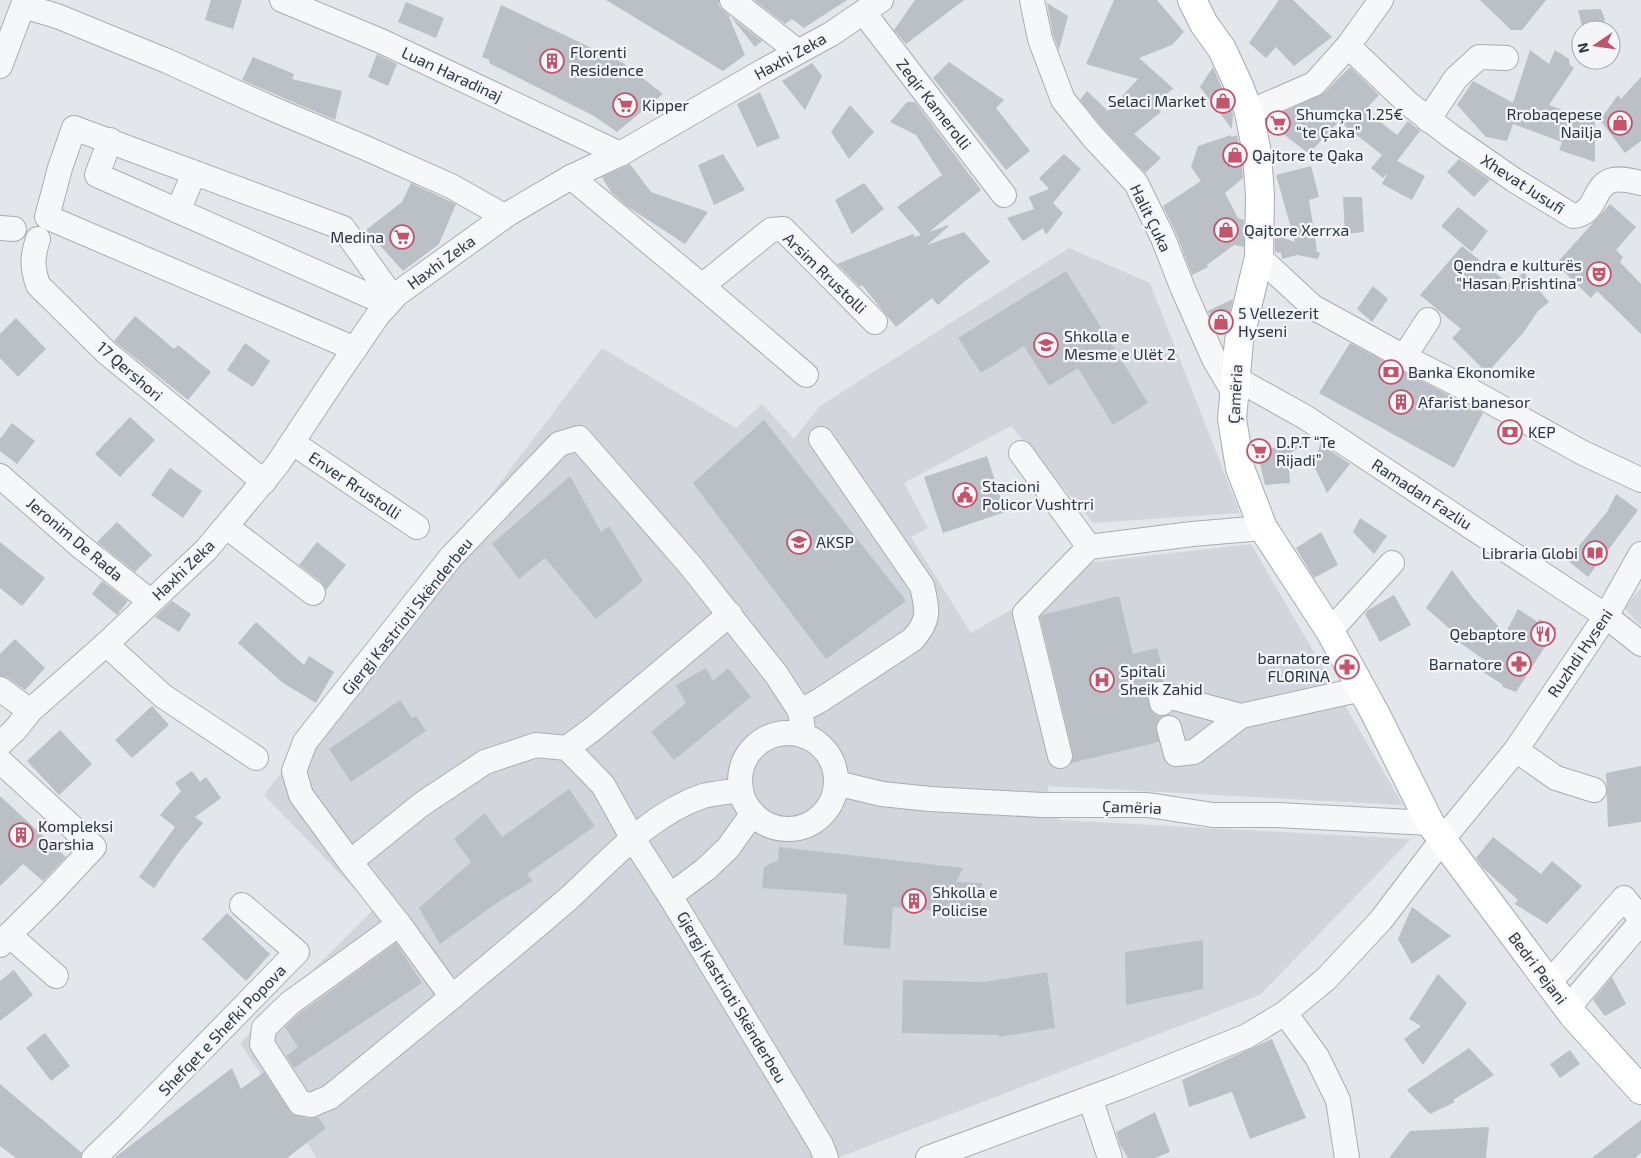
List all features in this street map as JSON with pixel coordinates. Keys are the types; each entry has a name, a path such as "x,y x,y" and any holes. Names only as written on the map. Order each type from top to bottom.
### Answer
{"main road":[{"name":"Çamëria","path":"1192,0 1204,24 1222,49 1249,112 1257,153 1260,196 1259,257 1238,341 1232,419 1240,468 1263,528 1330,631 1436,832"},
{"name":"Bedri Pejani","path":"1436,832 1568,1008 1641,1090"}],"street":[{"name":"Luan Haradinaj","path":"282,0 390,45 620,154"},
{"path":"732,0 797,52"},
{"name":"Halit Çuka","path":"1032,0 1040,39 1063,100 1136,182 1163,238 1214,359 1235,386"},
{"path":"1249,112 1314,84 1348,46 1381,0"},
{"path":"0,66 24,3 167,61 266,106 368,149 451,186 504,216"},
{"name":"Haxhi Zeka","path":"0,744 15,730 30,711 106,644 206,550 227,527 264,482 378,315 391,301 504,216 571,177 620,154 831,34 873,6"},
{"name":"Zeqir Kamerolli","path":"873,6 1004,194"},
{"name":"Xhevat Jusufi","path":"1348,46 1428,120 1514,180 1573,216 1588,210 1604,184 1613,180 1641,182"},
{"path":"1428,120 1456,78 1479,57 1506,58"},
{"path":"355,349 47,216 62,161 74,128 343,228 391,301"},
{"path":"97,175 110,140"},
{"path":"62,161 391,301"},
{"path":"178,211 194,173"},
{"path":"571,177 806,375"},
{"name":"Arsim Rrustolli","path":"702,286 771,230 783,229 875,322"},
{"name":"17 Qershori","path":"38,239 34,252 33,271 38,285 107,353 264,482"},
{"path":"1259,257 1313,306 1583,453 1641,480"},
{"path":"1404,357 1428,320"},
{"name":"Ramadan Fazliu","path":"1235,386 1305,417 1606,616 1641,644"},
{"name":"Gjergj Kastrioti Skënderbeu","path":"452,997 301,795 294,771 305,742 451,557 559,444 579,438 690,565 730,614"},
{"path":"800,711 819,701 912,640 922,629 926,618 926,602 922,586 821,439"},
{"name":"Enver Rrustolli","path":"293,442 417,527"},
{"path":"1021,453 1089,547"},
{"name":"Jeronim De Rada","path":"0,476 80,546 150,601"},
{"path":"227,527 313,593"},
{"path":"1060,756 1026,613 1089,547 1192,534 1263,528"},
{"name":"Ruzhdi Hyseni","path":"1436,832 1516,750 1606,616 1641,554"},
{"path":"1330,631 1392,563"},
{"path":"350,862 422,804 484,762 536,745 567,748 594,728 730,614 776,674 800,711 804,736"},
{"path":"106,644 163,696 256,758"},
{"path":"0,689 30,711"},
{"path":"1169,728 1176,754 1194,752 1241,716 1362,689"},
{"path":"1162,703 1160,694 1241,716"},
{"path":"786,733 804,736 820,745 826,752 835,772 836,783 834,794 826,809 814,820 794,828 783,828 762,821 748,806 741,790 741,771 748,754 760,741 786,733"},
{"name":"Gjergj Kastrioti Skënderbeu","path":"567,748 603,784 633,839 670,896 821,1145 826,1158"},
{"path":"1516,750 1556,778 1594,790"},
{"path":"0,761 94,846 4,940 56,976"},
{"name":"Çamëria","path":"836,783 882,794 930,799 1042,805 1148,805 1213,815 1277,815 1436,832"},
{"path":"399,924 290,1004 264,1028 262,1044 300,1103 311,1105 330,1097 567,900 654,822 683,805 704,796 741,790"},
{"path":"670,896 706,869 728,848 754,814"},
{"path":"928,1158 1090,1098 1247,1036 1285,1014 1326,979 1381,920 1436,832"},
{"path":"1549,983 1624,898 1641,920 1568,1008"},
{"name":"Shefqet e Shefki Popova","path":"94,1158 130,1124 297,952 242,904"},
{"path":"1285,1014 1316,1057 1338,1100 1347,1158"},
{"path":"1090,1098 1110,1158"}],"shaded area":[{"path":"1069,248 1150,283 1240,513 1093,523 1011,426 904,483 928,528 911,537 971,633 1094,562 1251,544 1403,805 1047,786 1059,820 1411,839 1260,995 837,1158 317,1158 240,1043 374,909 264,795 602,348 736,428 762,404 794,439 820,406"},
{"path":"1641,588 1641,624 1640,625 1624,608"}],"building":[{"path":"211,0 242,0 233,29 205,20"},
{"path":"606,0 719,0 719,6 730,16 745,55 723,71"},
{"path":"754,0 847,0 804,28 792,19 785,24"},
{"path":"915,0 964,0 906,44 894,30"},
{"path":"1114,0 1157,0 1184,32 1172,45 1139,58 1175,90 1172,89 1156,106 1161,112 1134,134 1161,158 1145,173 1080,100 1087,91 1108,111 1138,79 1086,64"},
{"path":"1279,0 1293,0 1332,37 1294,66 1276,47 1266,58 1249,43"},
{"path":"1480,0 1546,0 1522,30 1511,30"},
{"path":"406,2 444,18 436,38 398,22"},
{"path":"1047,3 1068,16 1059,50 1053,35"},
{"name":"Florenti Residence","path":"501,5 623,63 663,94 617,132 594,116 489,63 490,60 482,57"},
{"path":"1601,9 1605,20 1580,20 1578,10"},
{"path":"731,17 762,41 755,47"},
{"path":"1530,50 1549,64 1555,50 1569,59 1571,70 1573,70 1549,105 1595,122 1595,162 1559,150 1562,142 1513,124 1507,141 1486,137 1457,105 1473,81 1513,103"},
{"path":"377,54 397,64 388,86 368,77"},
{"path":"253,57 294,74 292,79 342,91 335,120 242,80"},
{"path":"949,62 1004,100 996,108 1030,151 1006,170 933,78"},
{"path":"812,63 822,76 805,110 782,81"},
{"name":"Selaci Market","path":"1213,67 1233,115 1232,129 1200,87"},
{"path":"1350,67 1379,95 1365,110 1397,135 1408,121 1420,131 1397,161 1425,176 1412,200 1382,184 1388,172 1383,178 1371,168 1382,155 1339,121 1309,154 1272,125 1278,114 1324,93"},
{"name":"Rrobaqepese Nailja","path":"1641,77 1641,141 1625,153 1600,120 1618,95 1621,99"},
{"path":"760,92 780,138 757,147 737,104"},
{"path":"907,102 915,102 981,190 929,232 948,225 927,245 964,232 990,262 938,305 932,298 896,327 862,285 860,287 837,264 913,234 915,237 921,235 897,207 942,175 916,135 890,122"},
{"path":"850,105 874,132 849,159 831,132"},
{"path":"1231,135 1231,137 1237,135 1243,178 1225,193 1238,218 1244,220 1244,247 1234,245 1207,265 1208,267 1192,275 1176,233 1163,206 1201,181 1191,167 1198,146"},
{"path":"723,154 745,190 714,205 698,165"},
{"path":"1064,154 1081,169 1053,203 1063,213 1046,235 1043,228 1023,241 1007,218 1034,209 1029,197 1049,189 1039,178"},
{"path":"1459,159 1490,180 1474,197 1447,172"},
{"path":"630,164 651,192 708,212 685,244 628,207 611,192 602,177"},
{"path":"1311,166 1319,197 1309,200 1317,250 1315,251 1320,253 1318,259 1297,255 1282,259 1281,253 1275,252 1275,235 1295,242 1276,175"},
{"name":"Medina","path":"411,183 456,204 439,244 403,271 366,230 402,202"},
{"path":"864,183 884,209 852,234 835,200"},
{"path":"1343,197 1362,197 1364,232 1345,234"},
{"name":"Qendra e kulturës \"Hasan Prishtina\"","path":"1610,204 1636,227 1616,250 1623,257 1620,262 1641,284 1641,334 1597,291 1591,298 1556,264"},
{"path":"1458,207 1488,231 1472,252 1441,226"},
{"path":"1462,246 1509,284 1524,272 1549,302 1538,311 1523,333 1487,373 1452,338 1461,329 1420,295"},
{"path":"1066,271 1148,403 1113,425 1078,368 1049,386 1024,346 981,373 958,338"},
{"path":"1373,286 1388,299 1372,322 1357,309"},
{"path":"1233,299 1225,334 1219,335 1208,311"},
{"path":"135,316 174,349 178,345 211,372 188,400 114,341"},
{"path":"16,318 46,349 18,377 0,358 0,334"},
{"path":"245,343 270,361 253,387 227,370"},
{"name":"Afarist banesor","path":"1350,343 1483,413 1454,468 1319,393"},
{"path":"130,417 155,440 120,477 95,454"},
{"name":"AKSP","path":"764,420 906,601 826,659 693,483"},
{"path":"12,423 35,441 17,464 0,451 0,439"},
{"path":"1306,442 1283,459 1289,470 1290,483 1265,485 1257,451"},
{"path":"1320,444 1350,464 1327,493 1314,466"},
{"name":"Stacioni Policor Vushtrri","path":"987,456 1005,512 943,533 924,477"},
{"path":"170,468 202,491 183,518 151,495"},
{"path":"570,476 601,532 609,526 643,581 596,619 545,558 519,579 492,544"},
{"path":"1616,494 1638,510 1588,577 1567,560 1607,512"},
{"path":"1360,518 1387,536 1374,554 1353,532"},
{"path":"117,522 152,555 135,572 97,542"},
{"path":"1321,532 1338,565 1314,578 1296,548"},
{"path":"0,542 45,578 22,606 0,588"},
{"path":"317,542 346,565 326,590 321,582 299,565"},
{"path":"1452,570 1472,597 1505,634 1518,609 1538,622 1539,619 1557,628 1516,692 1503,687 1502,684 1478,669 1486,661 1456,640 1459,637 1426,608"},
{"path":"102,581 128,601 117,615 92,594"},
{"path":"1394,595 1411,625 1380,642 1365,614 1368,610"},
{"name":"Spitali Sheik Zahid","path":"1119,596 1133,654 1157,648 1165,678 1162,678 1163,681 1156,681 1150,684 1147,696 1152,712 1157,716 1162,716 1156,725 1159,742 1071,763 1073,753 1040,617"},
{"path":"172,601 191,614 179,632 155,617"},
{"path":"256,622 304,665 309,656 334,672 316,703 283,683 238,643"},
{"path":"15,639 45,668 25,690 8,678 0,676 0,654"},
{"path":"706,668 713,681 728,668 751,697 674,760 651,732 686,703 676,685"},
{"path":"400,700 412,718 416,716 426,731 351,782 329,749"},
{"path":"152,706 169,725 132,758 115,740"},
{"path":"60,730 92,764 59,795 27,761"},
{"path":"1641,766 1641,822 1608,827 1606,773"},
{"path":"192,771 200,782 206,777 221,798 195,817 203,823 180,851 154,888 139,877 175,827 160,815 181,791 175,783"},
{"path":"569,789 595,826 527,874 533,881 501,900 440,944 419,908 471,862 454,839 485,813 502,837"},
{"name":"Kompleksi Qarshia","path":"0,796 66,857 43,881 23,864 0,886"},
{"path":"1493,837 1541,874 1552,861 1582,886 1547,924 1515,904 1518,900 1483,868 1476,858"},
{"name":"Shkolla e Policise","path":"779,847 963,868 956,882 982,883 980,914 893,907 890,949 843,945 847,894 762,888 764,867 778,860"},
{"path":"1412,907 1451,936 1412,964 1398,939"},
{"path":"227,913 270,954 246,981 202,939"},
{"path":"1203,940 1203,989 1126,1005 1125,952"},
{"path":"396,943 422,983 294,1068 286,1056 298,1047 285,1027 299,1014"},
{"path":"14,970 33,995 0,1021 0,981"},
{"path":"1047,972 1055,1028 999,1037 999,1035 902,1033 903,980 984,982"},
{"path":"1438,974 1467,1003 1423,1065 1404,1039 1421,1026 1409,1019"},
{"path":"1612,977 1626,1004 1605,1016 1593,1000"},
{"path":"45,1033 70,1066 51,1081 26,1048"},
{"path":"1272,1039 1306,1118 1250,1139 1232,1092 1189,1107 1182,1080"},
{"path":"1469,1048 1494,1075 1453,1100 1455,1102 1430,1114 1407,1090"},
{"path":"1570,1050 1580,1064 1560,1078 1550,1064"},
{"path":"232,1068 241,1089 264,1072 292,1114 309,1119 318,1117 326,1128 287,1158 114,1158"},
{"path":"0,1084 82,1153 81,1158 16,1158 0,1146"},
{"path":"1155,1112 1170,1152 1155,1158 1128,1158 1120,1145 1116,1132"},
{"path":"1641,1120 1641,1153 1635,1158 1592,1158"},
{"path":"1489,1127 1486,1158 1389,1158 1410,1131"}],"place":[{"name":"Florenti Residence","path":"552,61"},
{"name":"Selaci Market","path":"1223,101"},
{"name":"Kipper","path":"625,105"},
{"name":"Shumçka 1.25€ “te Çaka”","path":"1278,123"},
{"name":"Rrobaqepese Nailja","path":"1620,123"},
{"name":"Qajtore te Qaka","path":"1235,155"},
{"name":"Qajtore Xerrxa","path":"1226,230"},
{"name":"Medina","path":"402,237"},
{"name":"Qendra e kulturës \"Hasan Prishtina\"","path":"1599,274"},
{"name":"5 Vellezerit Hyseni","path":"1221,322"},
{"name":"Shkolla e Mesme e Ulët 2","path":"1046,345"},
{"name":"Banka Ekonomike","path":"1391,372"},
{"name":"Afarist banesor","path":"1401,402"},
{"name":"KEP","path":"1510,432"},
{"name":"D.P.T “Te Rijadi”","path":"1259,451"},
{"name":"Stacioni Policor Vushtrri","path":"965,495"},
{"name":"AKSP","path":"799,542"},
{"name":"Libraria Globi","path":"1595,553"},
{"name":"Qebaptore","path":"1543,634"},
{"name":"Barnatore","path":"1519,664"},
{"name":"barnatore FLORINA","path":"1347,667"},
{"name":"Spitali Sheik Zahid","path":"1102,680"},
{"name":"Kompleksi Qarshia","path":"21,835"},
{"name":"Shkolla e Policise","path":"914,901"}]}
